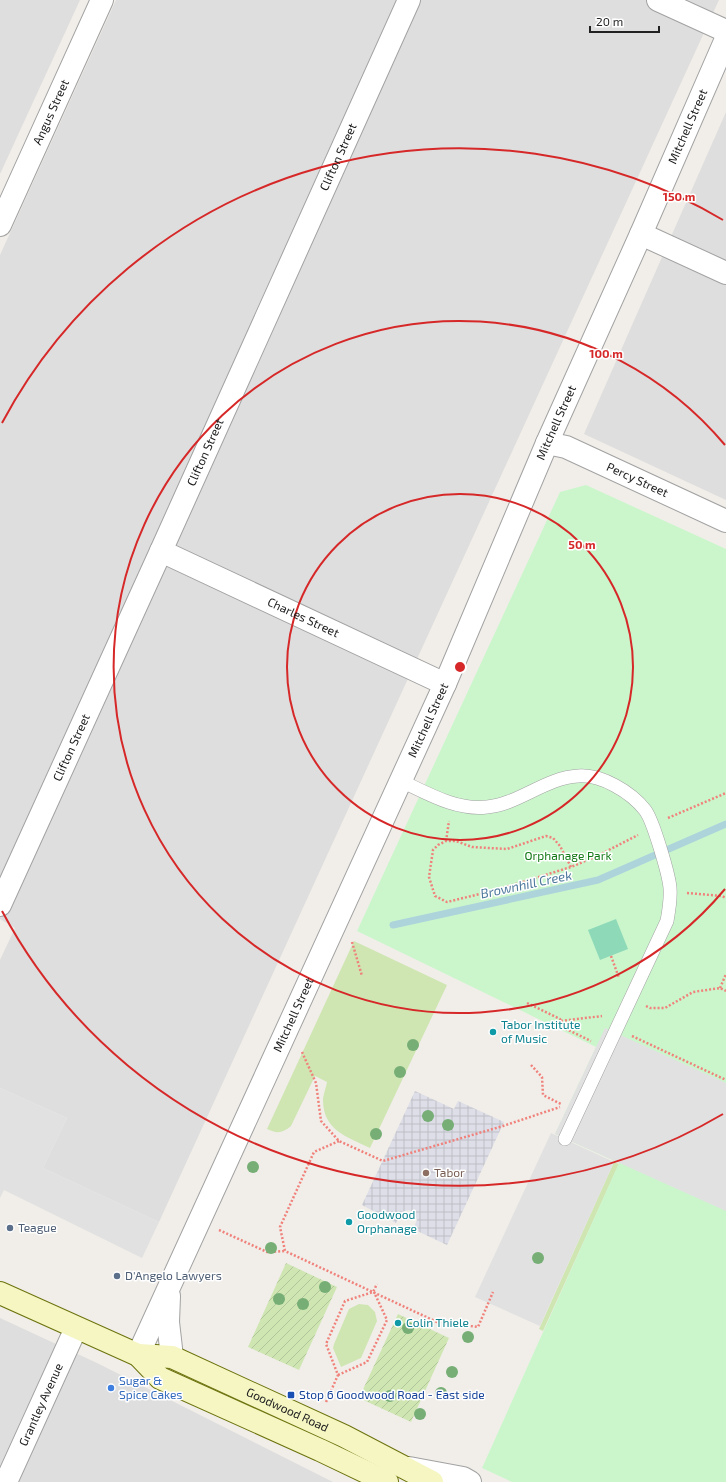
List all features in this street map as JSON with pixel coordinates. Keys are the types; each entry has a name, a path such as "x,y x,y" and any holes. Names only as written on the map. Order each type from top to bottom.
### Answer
{"main road":[{"name":"Goodwood Road","path":"0,1293 138,1355 172,1357 344,1436 432,1482"},
{"name":"Goodwood Road","path":"138,1355 160,1378 387,1482"}],"street":[{"name":"Angus Street","path":"0,225 102,0"},
{"name":"Clifton Street","path":"0,904 161,551 408,0"},
{"path":"658,0 726,31"},
{"name":"Mitchell Street","path":"138,1355 445,684 546,443 641,234 726,39"},
{"path":"641,234 726,273"},
{"name":"Percy Street","path":"546,443 566,447 726,521"},
{"name":"Charles Street","path":"161,551 445,684"},
{"name":"Mitchell Street","path":"169,1287 168,1322 172,1357"},
{"name":"Grantley Avenue","path":"6,1482 76,1328"},
{"path":"404,1468 463,1478 470,1482"}],"lane":[{"path":"401,781 451,803 472,808 486,808 499,805 558,780 577,776 590,776 619,787 628,793 646,811 667,872 670,888 670,906 667,921 565,1139"}],"path":[{"path":"571,867 560,846 553,838 546,836 507,849 472,847 456,841 446,841 438,844 433,850 429,877 435,896 448,902 500,889 571,867 632,838 652,825 726,794"},
{"path":"670,894 691,893 722,896 726,898"},
{"path":"351,938 362,976"},
{"path":"612,956 621,983 616,993 650,1008 665,1008 693,992 720,988 726,991"},
{"path":"720,988 726,974"},
{"path":"527,1003 560,1018 564,1028 607,1049"},
{"path":"561,1021 606,1015"},
{"path":"616,1029 726,1080"},
{"path":"282,1042 302,1052 316,1083 321,1121 339,1141 383,1161 503,1126 564,1105 543,1095 542,1077 531,1066"},
{"path":"285,1251 280,1227 314,1152 339,1141"},
{"path":"217,1229 267,1252 285,1251 438,1322 478,1327 494,1292"},
{"path":"326,1403 338,1375 368,1362 387,1320 374,1292 377,1284"},
{"path":"338,1375 326,1344 344,1301 374,1292"}],"shaded area":[{"path":"0,0 80,0 0,174"},
{"path":"116,0 719,0 159,1222 43,1168 67,1118 0,1088 0,960 15,928 0,919 0,255"},
{"path":"726,112 726,500 584,434"},
{"path":"605,1028 726,1083 726,1211 555,1134"},
{"path":"0,1088 67,1118 43,1168 159,1222 142,1258 4,1190 0,1198"},
{"path":"415,1091 454,1109 458,1101 504,1122 447,1245 413,1229 417,1220 415,1213 409,1210 401,1212 396,1223 362,1205"},
{"path":"551,1133 614,1162 540,1326 475,1297"},
{"path":"0,1318 97,1363 333,1482 0,1482"}],"green space":[{"name":"Orphanage Park","path":"586,485 726,549 726,1482 512,1482 482,1468 619,1163 555,1134 596,1047 357,931 560,492"},
{"path":"616,919 628,949 600,960 588,930"},
{"path":"354,941 447,985 370,1148 345,1136 327,1119 324,1110 323,1098 327,1082 315,1076 291,1126 280,1132 274,1132 267,1129"},
{"path":"614,1162 619,1164 543,1331 539,1329"},
{"path":"286,1263 337,1287 299,1370 248,1347"},
{"path":"359,1304 368,1305 375,1312 377,1321 361,1358 341,1367 333,1348 334,1344 349,1309"},
{"path":"398,1314 449,1338 411,1422 359,1398"}],"waterway":[{"name":"Brownhill Creek","path":"393,925 598,880 726,824"}],"place":[{"name":"Tabor Institute of Music","path":"493,1032"},
{"name":"Tabor","path":"426,1173"},
{"name":"Goodwood Orphanage","path":"349,1222"},
{"name":"Teague","path":"10,1228"},
{"name":"D'Angelo Lawyers","path":"117,1276"},
{"name":"Colin Thiele","path":"398,1323"},
{"name":"Sugar & Spice Cakes","path":"111,1388"},
{"name":"Stop 6 Goodwood Road - East side","path":"291,1395"}]}
